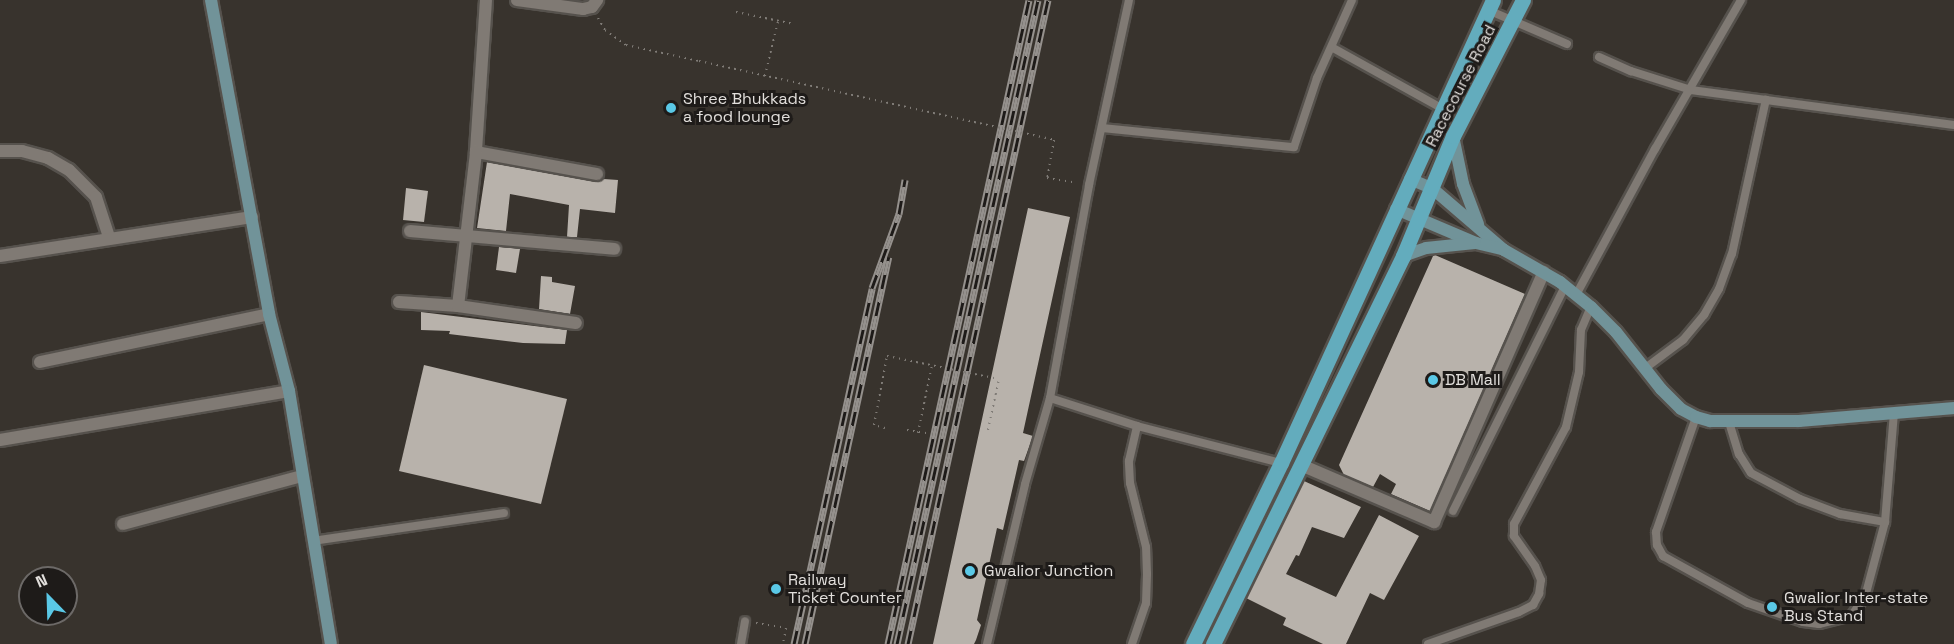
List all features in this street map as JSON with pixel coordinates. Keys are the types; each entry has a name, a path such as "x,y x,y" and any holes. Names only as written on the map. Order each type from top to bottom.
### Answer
{"main road":[{"path":"211,0 269,314 289,392 331,644"},
{"name":"Racecourse Road","path":"1213,644 1403,256 1433,189 1453,136 1523,0"},
{"name":"Racecourse Road","path":"1192,644 1281,463 1490,5"},
{"path":"1453,136 1463,184 1479,226"},
{"path":"1410,179 1433,189 1479,226 1504,250"},
{"path":"1396,209 1476,243 1504,250 1565,286 1617,332 1644,369 1681,409 1696,417 1710,421 1729,422 1799,421 1954,408"},
{"path":"1403,256 1426,248 1476,243"}],"street":[{"path":"458,306 476,152 486,0"},
{"path":"517,0 583,9 594,4"},
{"path":"0,151 22,151 48,159 69,170 96,197 109,237"},
{"path":"476,152 597,174"},
{"path":"0,256 109,237 252,217"},
{"path":"410,231 614,249"},
{"path":"1301,465 1434,522 1544,272"},
{"path":"399,302 458,306 576,323"},
{"path":"40,362 269,314"},
{"path":"0,440 289,392"},
{"path":"123,524 302,476"}],"lane":[{"path":"987,644 1025,484 1050,398 1089,185 1129,0"},
{"path":"1102,128 1294,147 1317,78 1333,48 1352,0"},
{"path":"1576,295 1655,149 1741,0"},
{"path":"1490,5 1514,21 1567,44"},
{"path":"1333,48 1443,108"},
{"path":"1599,57 1631,71 1691,90 1954,125"},
{"path":"1644,369 1683,340 1704,315 1719,289 1734,244 1766,100"},
{"path":"1453,511 1565,286"},
{"path":"1428,644 1520,612 1533,605 1539,594 1540,580 1535,566 1514,536 1514,524 1566,427 1579,372 1581,330 1591,307"},
{"path":"1050,398 1137,426 1281,463"},
{"path":"1696,417 1656,532 1657,545 1663,556 1690,573 1748,603 1803,622 1819,624 1851,616 1865,597 1885,522 1894,413"},
{"path":"1729,422 1739,454 1751,473 1800,499 1840,514 1885,522"},
{"path":"1132,644 1146,603 1147,574 1146,547 1130,483 1129,461 1137,426"},
{"path":"313,541 504,513"},
{"path":"741,644 745,621"}],"path":[{"path":"594,4 605,30 626,45 1054,140 1047,178 1089,185"},
{"path":"736,12 794,24"},
{"path":"765,76 778,21"},
{"path":"885,428 874,425 887,356 999,379 988,430"},
{"path":"918,433 932,365"},
{"path":"907,430 931,434"},
{"path":"745,621 786,628 783,644"}],"building":[{"path":"487,162 596,182 604,179 618,180 615,213 580,209 577,237 567,237 569,205 510,194 506,231 477,228"},
{"path":"406,188 428,191 424,222 403,220"},
{"path":"1028,208 1070,217 1023,433 1033,436 1024,461 1019,460 1003,530 997,528 977,620 981,625 976,640 974,644 933,644"},
{"path":"499,247 520,249 516,273 496,270"},
{"name":"DB Mall","path":"1435,255 1525,294 1430,511 1391,494 1396,484 1380,474 1373,487 1344,475 1339,465"},
{"path":"541,276 552,277 552,282 575,286 570,314 539,309"},
{"path":"421,312 567,330 565,344 523,343 449,334 450,331 421,330"},
{"path":"424,365 567,399 541,504 399,471"},
{"path":"1304,481 1361,507 1344,538 1312,527 1299,556 1296,555 1286,574 1336,597 1379,515 1419,536 1384,600 1370,593 1346,644 1323,644 1283,625 1286,618 1246,598"}],"railway":[{"path":"888,644 1029,0"},
{"path":"897,644 1038,0"},
{"path":"908,644 1048,0"},
{"path":"794,644 872,288 899,214 905,180"},
{"path":"805,644 889,257"}],"place":[{"name":"Shree Bhukkads a food lounge","path":"671,108"},
{"name":"DB Mall","path":"1433,380"},
{"name":"Gwalior Junction","path":"970,571"},
{"name":"Railway Ticket Counter","path":"776,589"},
{"name":"Gwalior Inter-state Bus Stand","path":"1772,607"}]}
